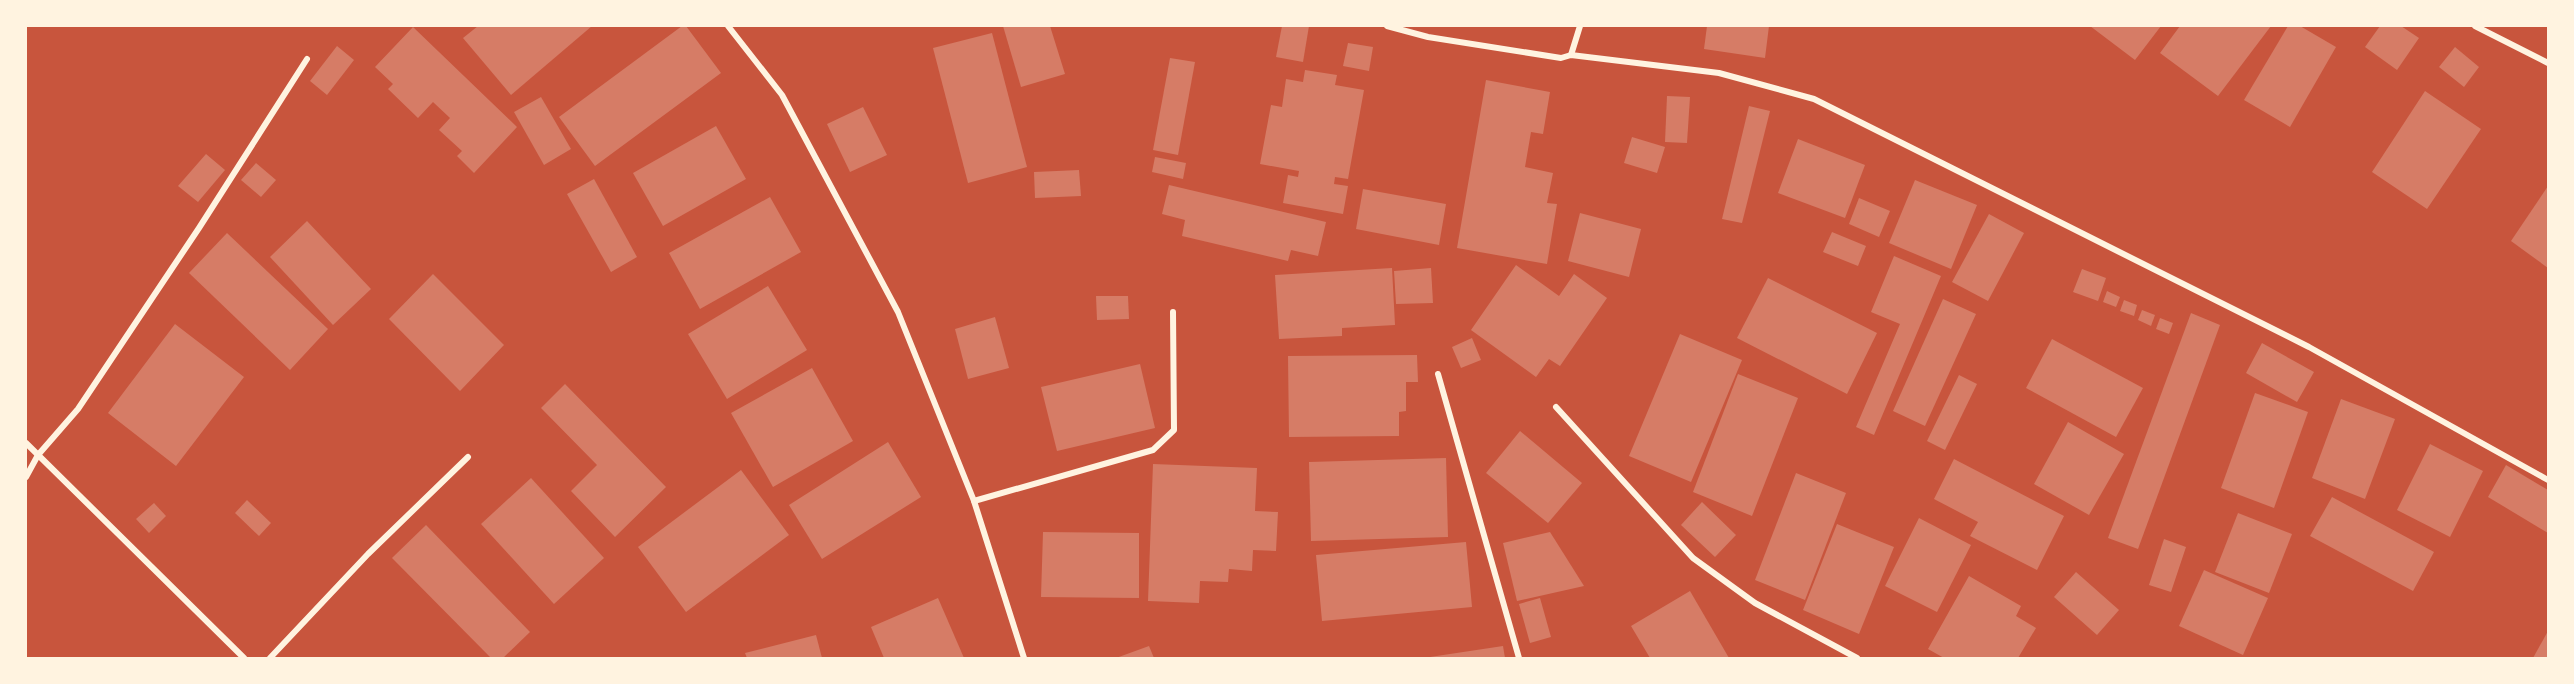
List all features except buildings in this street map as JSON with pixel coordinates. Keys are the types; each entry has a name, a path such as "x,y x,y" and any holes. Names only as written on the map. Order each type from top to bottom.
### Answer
{"street":[{"path":"728,26 782,95 898,312 974,501 1024,658"},
{"path":"1387,26 1428,37 1561,58 1571,55 1719,73 1814,99 2309,347 2548,480"},
{"path":"1571,55 1580,26"},
{"path":"2475,26 2548,63"},
{"path":"26,477 38,455 78,409 199,228 308,58"},
{"path":"974,501 1153,450 1174,430 1173,312"},
{"path":"1438,374 1519,658"},
{"path":"1556,407 1693,558 1755,603 1857,658"},
{"path":"26,443 244,658"},
{"path":"270,658 368,554 468,457"}]}
